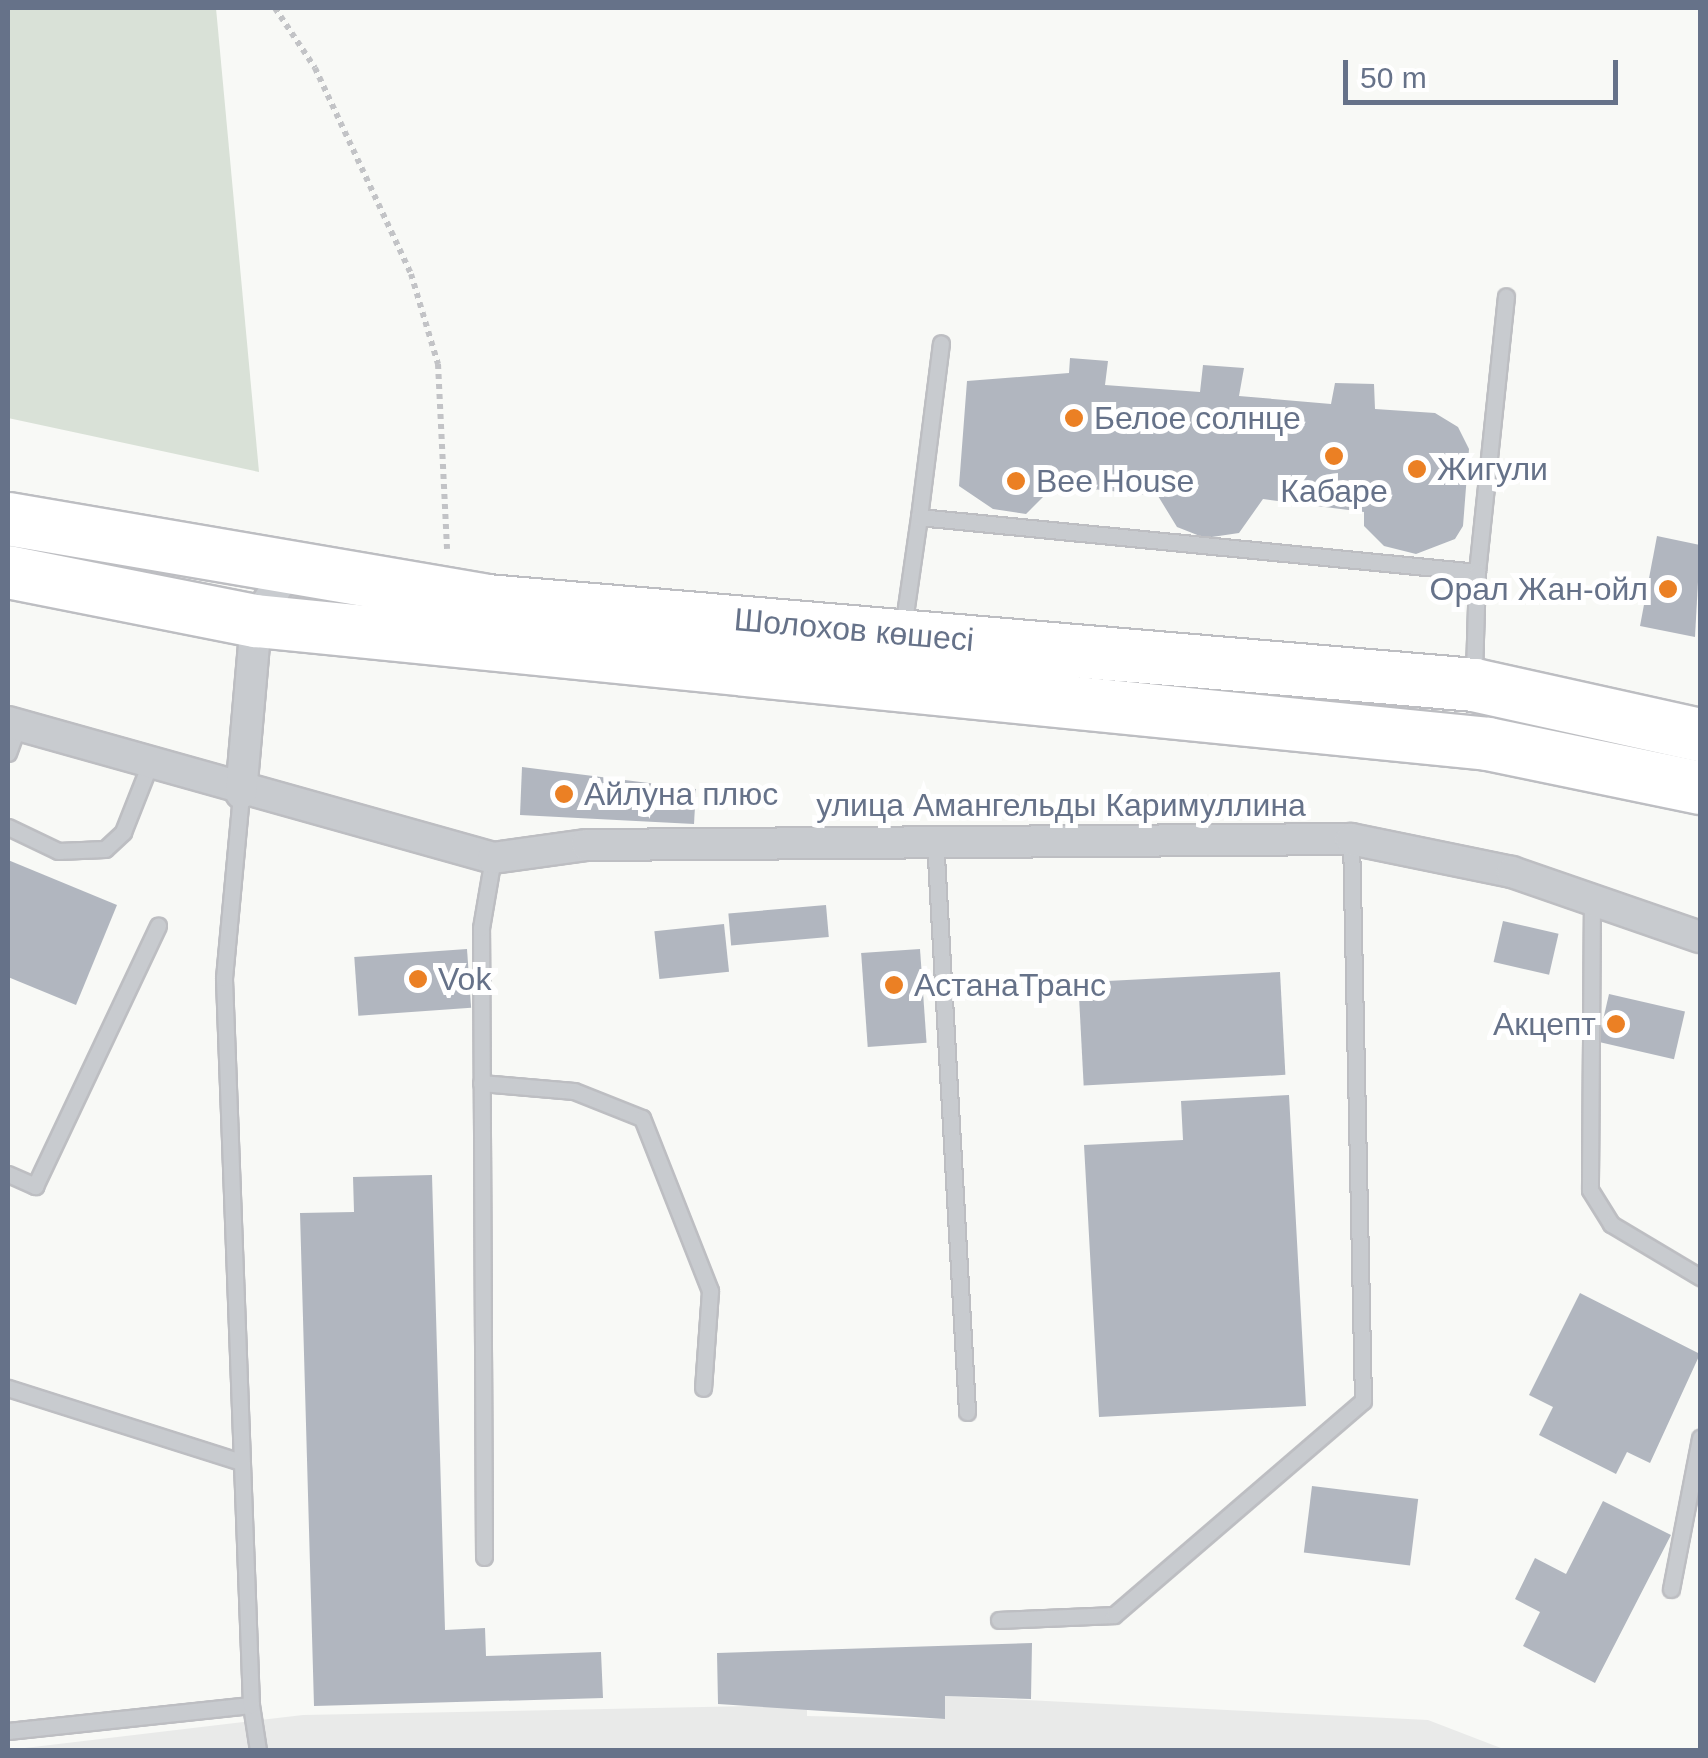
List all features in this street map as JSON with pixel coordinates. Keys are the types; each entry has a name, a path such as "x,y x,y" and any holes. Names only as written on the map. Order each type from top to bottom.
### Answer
{"highway":[{"name":"Шолохов көшесі","path":"8,519 286,572 450,596 903,632 1474,685 1700,735"},
{"name":"Шолохов көшесі","path":"8,572 256,621 1488,744 1700,788"}],"street":[{"path":"241,794 256,621 286,572"},
{"name":"улица Амангельды Каримуллина","path":"11,733 493,858 587,846 936,839 1351,839 1592,896 1700,936"}],"lane":[{"path":"1474,685 1478,572 1506,296"},
{"path":"903,632 941,344"},
{"path":"919,518 1478,572"},
{"path":"8,827 58,851 105,849 123,832 149,766"},
{"path":"241,794 224,978 250,1705 258,1750"},
{"path":"936,839 966,1412"},
{"path":"999,1620 1114,1615 1363,1401 1351,839"},
{"path":"484,1557 481,928 493,858"},
{"path":"1592,896 1590,1190 1611,1224 1700,1277"},
{"path":"8,1174 34,1186 158,926"},
{"path":"481,1083 574,1091 642,1118 710,1290 703,1388"},
{"path":"8,1388 241,1462"},
{"path":"1671,1589 1700,1438"},
{"path":"8,1732 250,1705"}],"path":[{"path":"275,8 315,68 410,274 438,364 450,596"}],"shaded area":[{"path":"8,8 216,8 259,472 8,418"},
{"path":"945,1696 1428,1720 1506,1750 8,1750 303,1715 807,1705 807,1716 944,1719"}],"building":[{"name":"Белое солнце","path":"1070,358 1108,361 1105,385 1200,392 1203,365 1244,368 1239,396 1331,404 1335,383 1374,384 1375,409 1435,413 1458,427 1469,449 1463,526 1455,539 1416,554 1384,546 1364,526 1364,512 1263,499 1239,533 1205,538 1177,527 1158,496 1055,485 1026,514 993,509 959,486 967,381 1069,373"},
{"path":"1657,536 1700,545 1695,637 1640,626"},
{"path":"522,767 696,789 694,824 520,815"},
{"path":"8,860 117,905 76,1005 8,977"},
{"path":"826,905 829,937 731,945 728,914"},
{"path":"1503,921 1559,934 1549,975 1494,962"},
{"path":"724,924 729,972 659,979 654,931"},
{"path":"467,949 471,1008 358,1016 354,957"},
{"path":"920,949 927,1043 868,1047 861,953"},
{"path":"1280,972 1285,1075 1084,1085 1078,983"},
{"path":"1609,994 1685,1012 1674,1059 1598,1042"},
{"path":"1289,1095 1306,1406 1099,1417 1084,1145 1183,1140 1181,1101"},
{"path":"432,1175 445,1630 485,1628 486,1656 601,1652 603,1698 314,1706 300,1213 354,1212 353,1177"},
{"path":"1580,1293 1700,1354 1650,1463 1627,1452 1616,1474 1539,1435 1553,1407 1529,1395"},
{"path":"1312,1486 1418,1499 1410,1566 1304,1553"},
{"path":"1603,1501 1671,1535 1595,1683 1523,1646 1540,1612 1515,1599 1535,1558 1566,1574"},
{"path":"1032,1643 1031,1699 945,1696 945,1719 718,1704 717,1653"}],"place":[{"name":"Белое солнце","path":"1074,418"},
{"name":"Кабаре","path":"1334,456"},
{"name":"Жигули","path":"1417,469"},
{"name":"Bee House","path":"1016,481"},
{"name":"Орал Жан-ойл","path":"1668,589"},
{"name":"Айлуна плюс","path":"564,794"},
{"name":"Vok","path":"418,979"},
{"name":"АстанаТранс","path":"894,985"},
{"name":"Акцепт","path":"1616,1024"}]}
